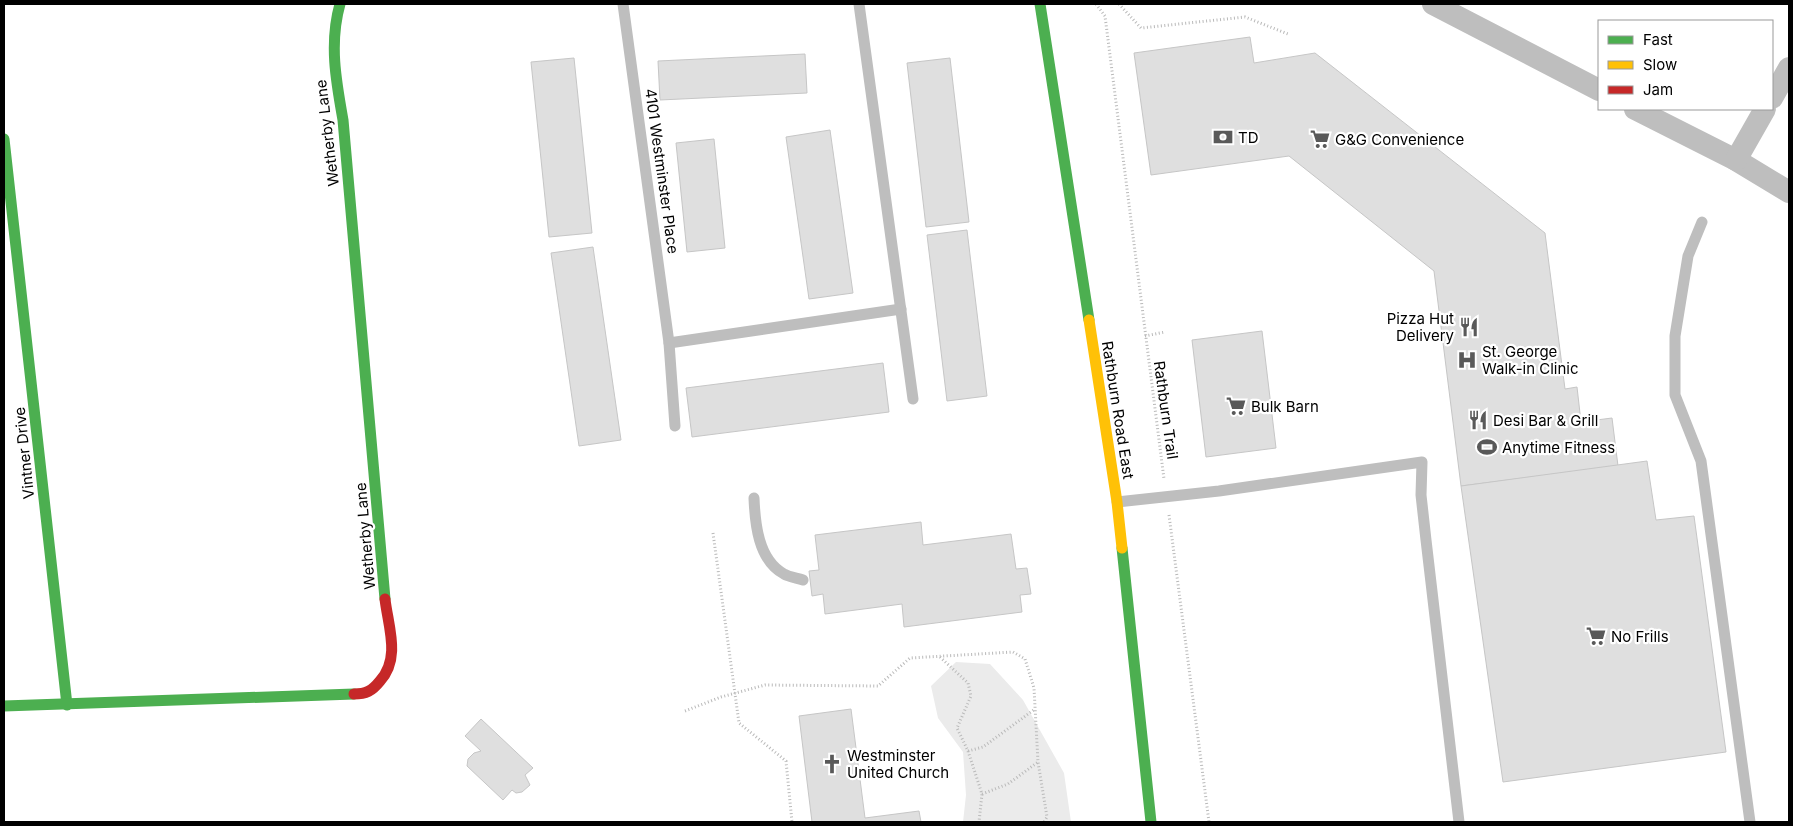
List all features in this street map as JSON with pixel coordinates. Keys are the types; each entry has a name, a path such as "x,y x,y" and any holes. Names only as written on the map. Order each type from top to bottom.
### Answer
{"street":[{"name":"Wetherby Lane","path":"4,706 366,694 384,680 394,654 387,617 342,120 335,77 335,18 340,4"},
{"name":"Rathburn Road East","path":"1040,4 1117,502 1151,822"},
{"path":"1434,4 1598,89"},
{"path":"1773,96 1789,68"},
{"path":"1637,110 1736,160 1789,192"},
{"path":"1736,160 1765,110"},
{"name":"Vintner Drive","path":"4,139 67,705"}],"lane":[{"name":"4101 Westminster Place","path":"623,4 669,342 675,426"},
{"path":"858,4 913,399"},
{"path":"1702,222 1688,256 1678,316 1675,336 1675,395 1701,462 1750,822"},
{"path":"669,342 901,309"},
{"path":"1117,502 1219,491 1422,462 1421,495 1459,822"},
{"path":"754,498 755,523 762,547 772,564 784,574 803,580"}],"path":[{"name":"Rathburn Trail","path":"1096,4 1105,16 1209,822"},
{"path":"1119,4 1141,28 1245,17 1288,34"},
{"path":"1145,336 1165,332"},
{"path":"714,533 739,723 786,761 792,822"},
{"path":"685,711 765,685 878,686 910,658 1013,652 1025,660 1034,688 1038,762 1047,817 1044,822"},
{"path":"940,657 968,683 971,696 957,728 968,751 982,794 979,822"},
{"path":"968,751 982,747 1035,709"},
{"path":"982,794 1008,784 1038,762"}],"shaded area":[{"path":"956,662 990,664 1023,700 1064,773 1071,822 963,822 966,795 963,752 938,718 931,686"}],"building":[{"path":"1250,37 1254,63 1315,53 1545,233 1565,389 1577,387 1581,422 1612,418 1618,466 1461,486 1434,271 1289,156 1151,175 1134,53"},
{"path":"805,54 807,93 660,100 658,61"},
{"path":"574,58 592,233 549,237 531,62"},
{"path":"950,58 969,222 926,227 907,63"},
{"path":"830,130 853,293 809,299 786,137"},
{"path":"714,139 725,248 687,252 676,143"},
{"path":"967,230 987,396 947,401 927,235"},
{"path":"593,247 621,440 579,446 551,253"},
{"path":"1262,331 1276,448 1206,457 1192,340"},
{"path":"883,363 889,412 692,437 686,388"},
{"name":"No Frills","path":"1647,461 1656,520 1694,516 1726,752 1503,782 1461,486"},
{"path":"921,522 923,545 1011,534 1016,569 1027,568 1031,594 1020,595 1022,612 904,627 902,604 825,614 823,594 812,596 809,571 819,570 815,535"},
{"name":"Westminster United Church","path":"851,709 865,818 919,811 921,822 812,822 799,716"},
{"path":"481,719 533,768 525,775 530,785 522,792 516,793 512,790 503,800 467,766 468,759 474,753 481,751 465,736"}],"traffic: fast":[{"path":"340,4 335,33 335,62 343,120 385,599"},
{"path":"1040,4 1089,320"},
{"path":"4,139 67,705"},
{"path":"1122,548 1151,822"},
{"path":"4,706 354,694"}],"traffic: slow":[{"path":"1089,320 1117,502 1122,548"}],"traffic: jam":[{"path":"354,694 365,693 374,687 386,672 390,662 392,642 385,599"}],"place":[{"name":"TD","path":"1223,137"},
{"name":"G&G Convenience","path":"1320,139"},
{"name":"Pizza Hut Delivery","path":"1469,327"},
{"name":"St. George Walk-in Clinic","path":"1467,360"},
{"name":"Bulk Barn","path":"1236,406"},
{"name":"Desi Bar & Grill","path":"1478,420"},
{"name":"Anytime Fitness","path":"1487,447"},
{"name":"No Frills","path":"1596,636"},
{"name":"Westminster United Church","path":"832,764"}]}
